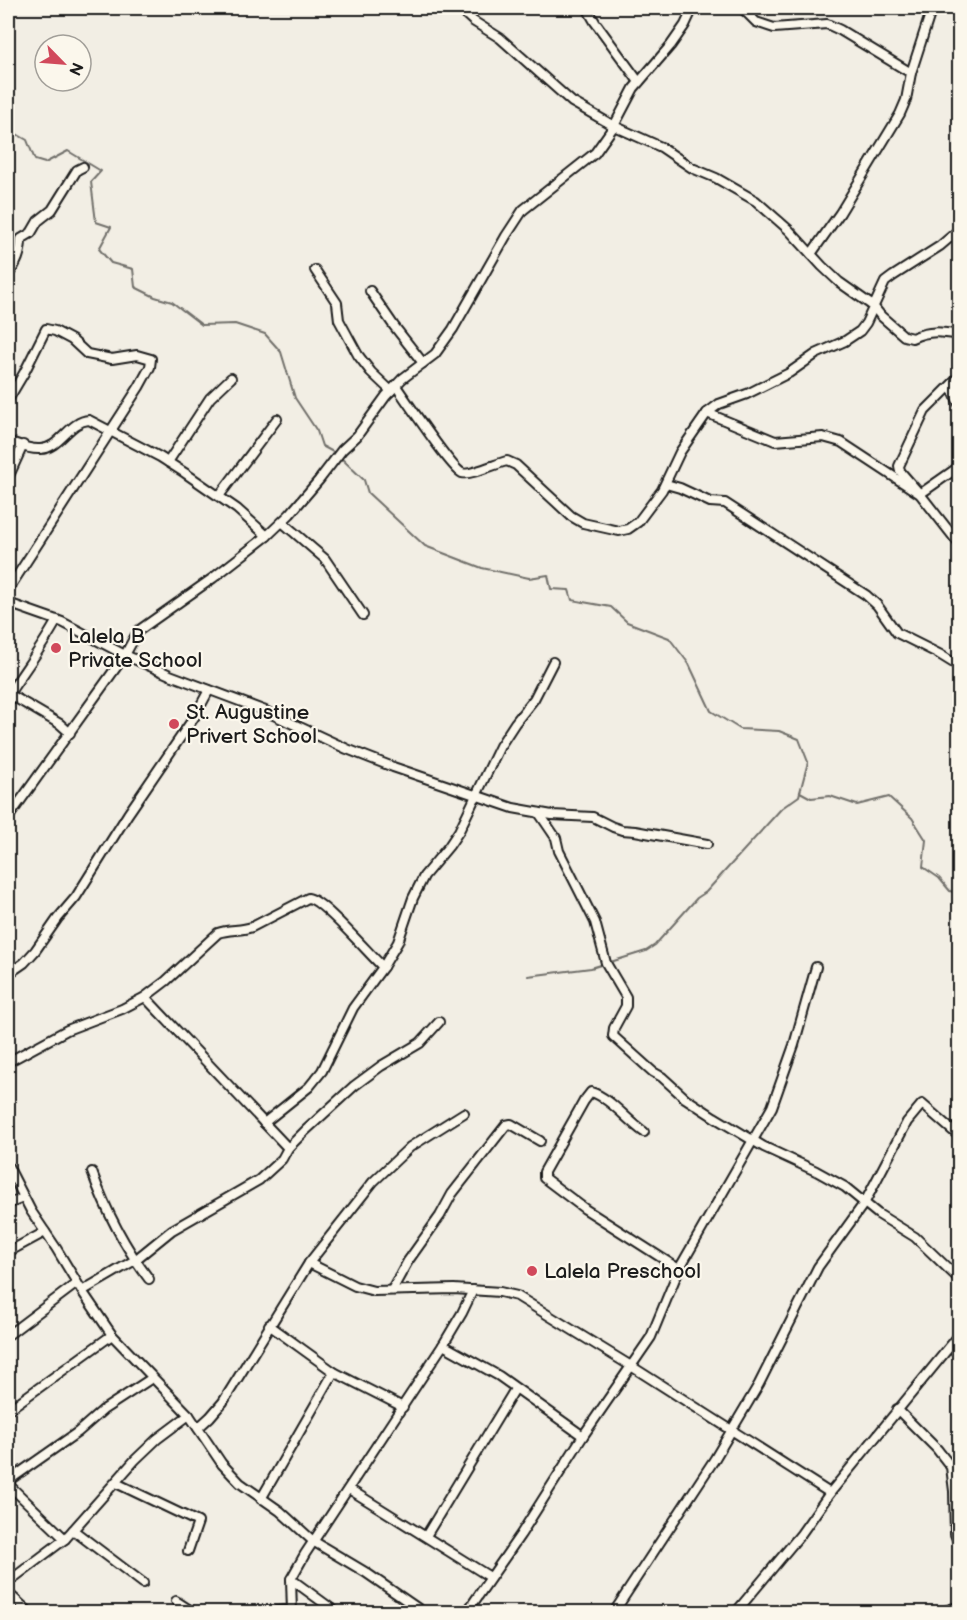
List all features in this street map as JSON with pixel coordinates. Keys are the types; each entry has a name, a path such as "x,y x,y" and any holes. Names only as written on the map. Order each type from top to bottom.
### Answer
{"street":[{"path":"459,8 473,21 500,38 572,102 614,126 661,147 676,160 716,178 756,201 789,230 849,290 873,306 881,316 908,338 922,333 941,332 960,335"},
{"path":"587,8 639,82"},
{"path":"8,818 125,655 138,631 267,536 337,460 342,450 357,436 393,388 435,354 453,329 523,210 595,153 614,126 628,96 671,45 685,25 693,8"},
{"path":"741,8 756,22 774,28 826,24 911,73"},
{"path":"811,254 840,213 906,100 911,73 932,8"},
{"path":"8,275 21,252 21,239 52,210 77,170 83,167"},
{"path":"315,270 337,303 339,320 370,372 393,388 459,471 467,473 507,461 511,462 571,516 582,523 619,531 628,529 638,522 666,484 680,452 707,413 719,404 747,394 789,373 816,354 846,341 860,331 885,282 940,246 960,229"},
{"path":"370,291 423,363"},
{"path":"8,400 46,329 72,340 87,354 112,359 137,355 151,359 150,367 139,387 8,590"},
{"path":"960,376 925,411 899,463 900,471 960,545"},
{"path":"168,462 210,398 231,378"},
{"path":"954,383 953,391 960,406"},
{"path":"707,413 774,441 824,437 841,442 920,494"},
{"path":"219,496 277,419"},
{"path":"8,441 44,449 60,439 78,422 89,420 168,462 237,509 267,536"},
{"path":"8,478 23,445"},
{"path":"920,494 960,466"},
{"path":"666,484 710,502 725,503 767,529 866,595 877,605 897,633 960,667"},
{"path":"282,522 325,559 363,615"},
{"path":"8,603 57,620 125,655 263,710 347,749 475,795 513,808 539,813 593,817 622,830 707,844"},
{"path":"57,620 41,648 8,695 60,724 70,733"},
{"path":"264,1123 301,1094 316,1079 327,1063 353,1008 398,942 413,898 424,876 454,839 500,746 534,699 553,663"},
{"path":"8,974 24,963 35,951 76,897 128,814 195,716 209,690"},
{"path":"539,813 556,838 559,851 594,922 606,963 626,997 626,1006 614,1028 614,1036 685,1098 752,1141 845,1187 878,1214 915,1237 960,1280"},
{"path":"8,1062 51,1038 122,1009 145,997 166,981 218,933 252,927 308,898 315,899 330,912 383,967"},
{"path":"466,1612 651,1337 679,1269 772,1107 794,1045 816,967"},
{"path":"145,997 288,1148"},
{"path":"82,1291 135,1260 172,1230 259,1180 282,1159 288,1148 354,1086 381,1066 420,1043 439,1022"},
{"path":"645,1132 632,1124 600,1095 591,1092 544,1172 544,1178 585,1209 679,1269"},
{"path":"614,1612 714,1460 759,1384 818,1267 865,1202 907,1122 922,1104 960,1137"},
{"path":"198,1428 223,1402 309,1263 373,1182 410,1147 464,1113"},
{"path":"392,1290 408,1261 440,1216 452,1194 506,1125 511,1124 540,1141"},
{"path":"8,1166 23,1198 112,1335 189,1415 222,1464 240,1483 280,1511 313,1541 365,1572 423,1612"},
{"path":"92,1172 110,1216 135,1260 149,1279"},
{"path":"8,1204 23,1198"},
{"path":"8,1252 45,1232"},
{"path":"309,1263 355,1286 375,1291 473,1290 517,1296 632,1366 730,1431 830,1493"},
{"path":"8,1335 77,1283"},
{"path":"264,1612 291,1611 291,1579 313,1541 443,1345 462,1314 473,1290"},
{"path":"269,1326 334,1372 403,1407"},
{"path":"741,1610 830,1493 960,1334"},
{"path":"8,1410 112,1335"},
{"path":"443,1345 499,1376 583,1436"},
{"path":"261,1499 334,1372"},
{"path":"65,1539 8,1482 78,1432 103,1410 152,1378"},
{"path":"426,1536 515,1389"},
{"path":"897,1409 937,1449 951,1467 954,1523 959,1546"},
{"path":"8,1582 65,1539 135,1460 157,1439 189,1415"},
{"path":"116,1483 198,1522 188,1551"},
{"path":"349,1489 490,1577"},
{"path":"73,1530 143,1583"},
{"path":"291,1579 336,1612"},
{"path":"8,1593 28,1612"},
{"path":"176,1601 193,1612"},
{"path":"942,1612 960,1606"}],"waterway":[{"path":"8,126 13,132 27,140 35,160 45,163 68,151 101,171 91,182 96,222 111,227 99,249 111,263 133,269 135,287 172,302 202,325 235,324 265,334 281,352 295,398 317,431 322,446 335,453"},
{"path":"340,457 364,480 368,493 425,546 482,568 529,578 548,575 551,589 569,590 572,600 611,607 627,622 669,638 689,664 711,711 740,729 779,731 799,739 808,762 800,792 811,798 830,796 857,805 889,797 912,818 926,840 923,867 939,878 950,891 960,894"},
{"path":"528,976 591,968 646,951 655,945 782,808 799,796 800,792"},
{"path":"960,947 955,960 960,961"}],"place":[{"name":"Lalela B Private School","path":"56,648"},
{"name":"St. Augustine Privert School","path":"174,724"},
{"name":"Lalela Preschool","path":"532,1271"}]}
